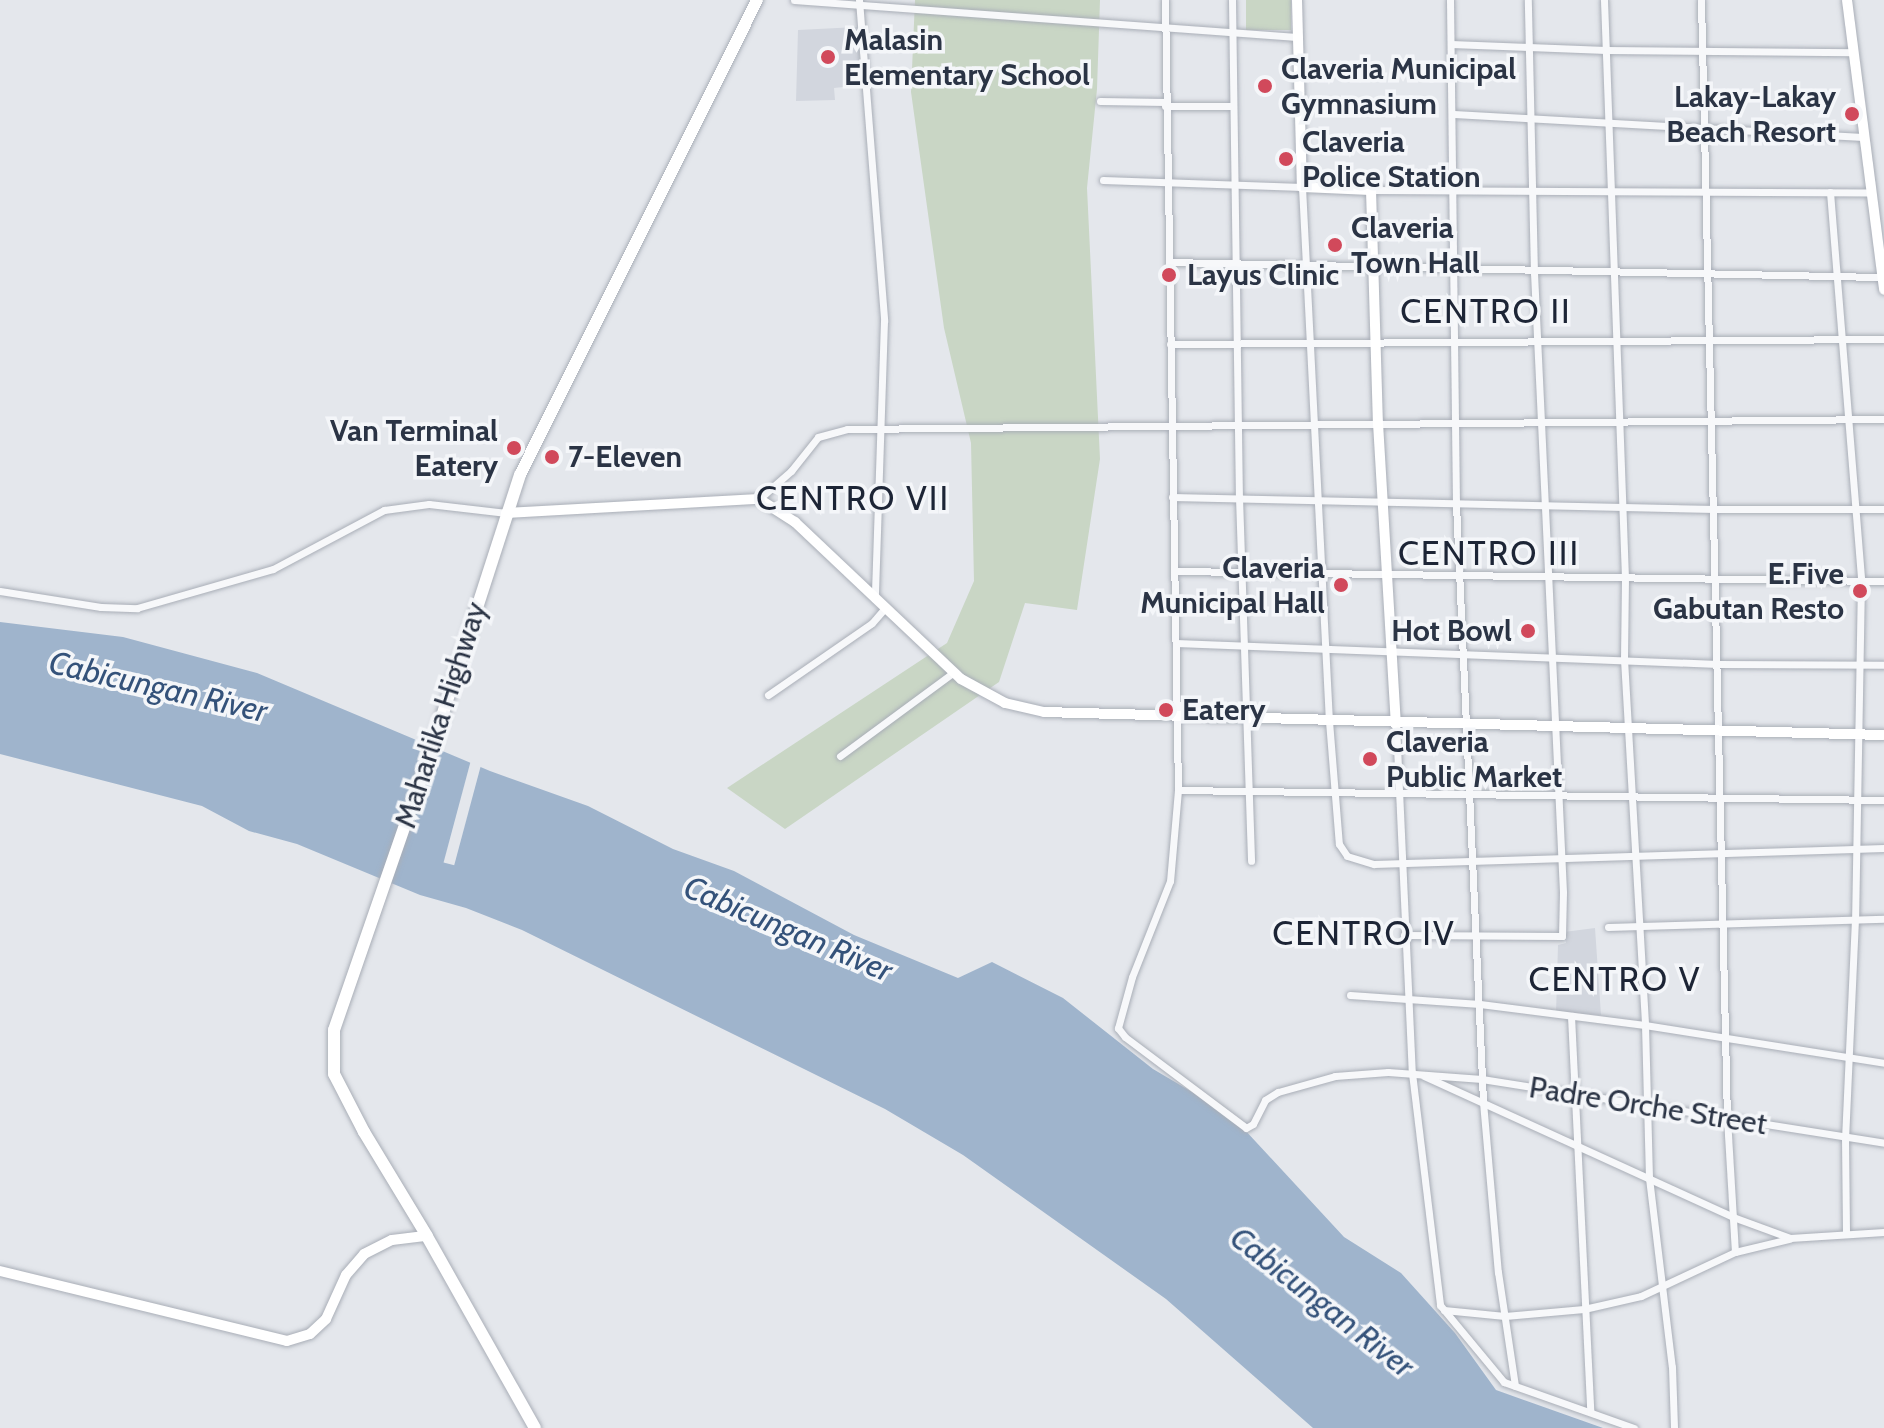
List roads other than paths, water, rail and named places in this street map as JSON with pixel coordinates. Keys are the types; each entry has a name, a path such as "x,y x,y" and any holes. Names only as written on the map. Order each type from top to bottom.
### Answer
{"highway":[{"name":"Maharlika Highway","path":"535,1428 427,1236 364,1132 334,1074 332,1045 336,1023 386,884 520,475 757,0"}],"street":[{"path":"794,0 859,2 1297,37"},
{"path":"1165,0 1178,790 1721,795 1884,800"},
{"path":"1232,0 1239,497 1251,861"},
{"path":"1297,0 1307,345 1334,792 1339,844 1344,854 1366,863 1884,848"},
{"path":"1450,0 1456,504 1483,1102 1515,1386"},
{"path":"1404,935 1562,936 1534,273 1528,0"},
{"path":"1604,0 1625,578 1624,659 1645,1025 1649,1178 1659,1286 1672,1367 1674,1428"},
{"path":"1701,0 1727,1118 1735,1252"},
{"path":"1847,0 1884,290"},
{"path":"859,2 884,305 875,599"},
{"path":"1451,44 1701,52 1853,52"},
{"path":"1100,101 1232,106"},
{"path":"1453,114 1863,137"},
{"path":"1103,180 1371,190 1870,193"},
{"path":"1371,190 1371,266 1393,652 1404,935 1415,1074 1440,1305 1504,1382 1634,1428"},
{"path":"1830,192 1845,420 1861,581 1855,919 1845,1137 1846,1233"},
{"path":"1169,262 1453,268 1534,273 1882,277"},
{"path":"1170,344 1884,339"},
{"path":"759,499 791,471 822,434 882,428 1884,419"},
{"path":"1172,497 1715,509 1884,509"},
{"path":"0,591 101,607 137,608 273,569 384,510 429,504 506,513 759,499 795,522 954,672 1005,703 1044,712 1247,720 1884,735"},
{"path":"1174,571 1548,579 1884,581"},
{"path":"768,695 872,623 885,608"},
{"path":"1176,643 1718,664 1884,665"},
{"path":"840,756 954,672"},
{"name":"Padre Orche Street","path":"1178,790 1170,881 1132,977 1119,1020 1120,1033 1246,1128 1253,1124 1265,1100 1306,1082 1368,1073 1415,1074 1482,1079 1884,1143"},
{"path":"1608,927 1884,919"},
{"path":"1350,995 1480,1004 1645,1025 1884,1063"},
{"path":"1571,1016 1590,1411"},
{"path":"1415,1074 1733,1217 1790,1238"},
{"path":"1444,1310 1505,1316 1584,1309 1641,1296 1735,1252 1790,1238 1884,1232"},
{"path":"0,1271 287,1341 310,1334 326,1319 346,1275 364,1254 392,1240 427,1236"}],"water":[{"name":"Cabicungan River","path":"0,622 123,637 257,673 490,771 588,806 673,849 734,871 854,935 958,978 992,962 1063,998 1153,1069 1231,1115 1344,1237 1401,1273 1455,1333 1496,1390 1603,1428 1313,1428 1166,1299 963,1155 885,1109 522,930 466,908 420,895 297,844 249,831 202,806 0,754"}],"place":[{"name":"Malasin Elementary School","path":"828,57"},
{"name":"Claveria Municipal Gymnasium","path":"1265,86"},
{"name":"Lakay-Lakay Beach Resort","path":"1852,114"},
{"name":"Claveria Police Station","path":"1286,159"},
{"name":"Claveria Town Hall","path":"1335,245"},
{"name":"Layus Clinic","path":"1169,275"},
{"name":"Van Terminal Eatery","path":"514,448"},
{"name":"7-Eleven","path":"552,457"},
{"name":"Claveria Municipal Hall","path":"1341,585"},
{"name":"E.Five Gabutan Resto","path":"1860,591"},
{"name":"Hot Bowl","path":"1528,631"},
{"name":"Eatery","path":"1166,710"},
{"name":"Claveria Public Market","path":"1370,759"}],"district":[{"name":"CENTRO II","path":"1486,312"},
{"name":"CENTRO VII","path":"853,499"},
{"name":"CENTRO III","path":"1489,554"},
{"name":"CENTRO IV","path":"1364,934"},
{"name":"CENTRO V","path":"1615,980"}]}
